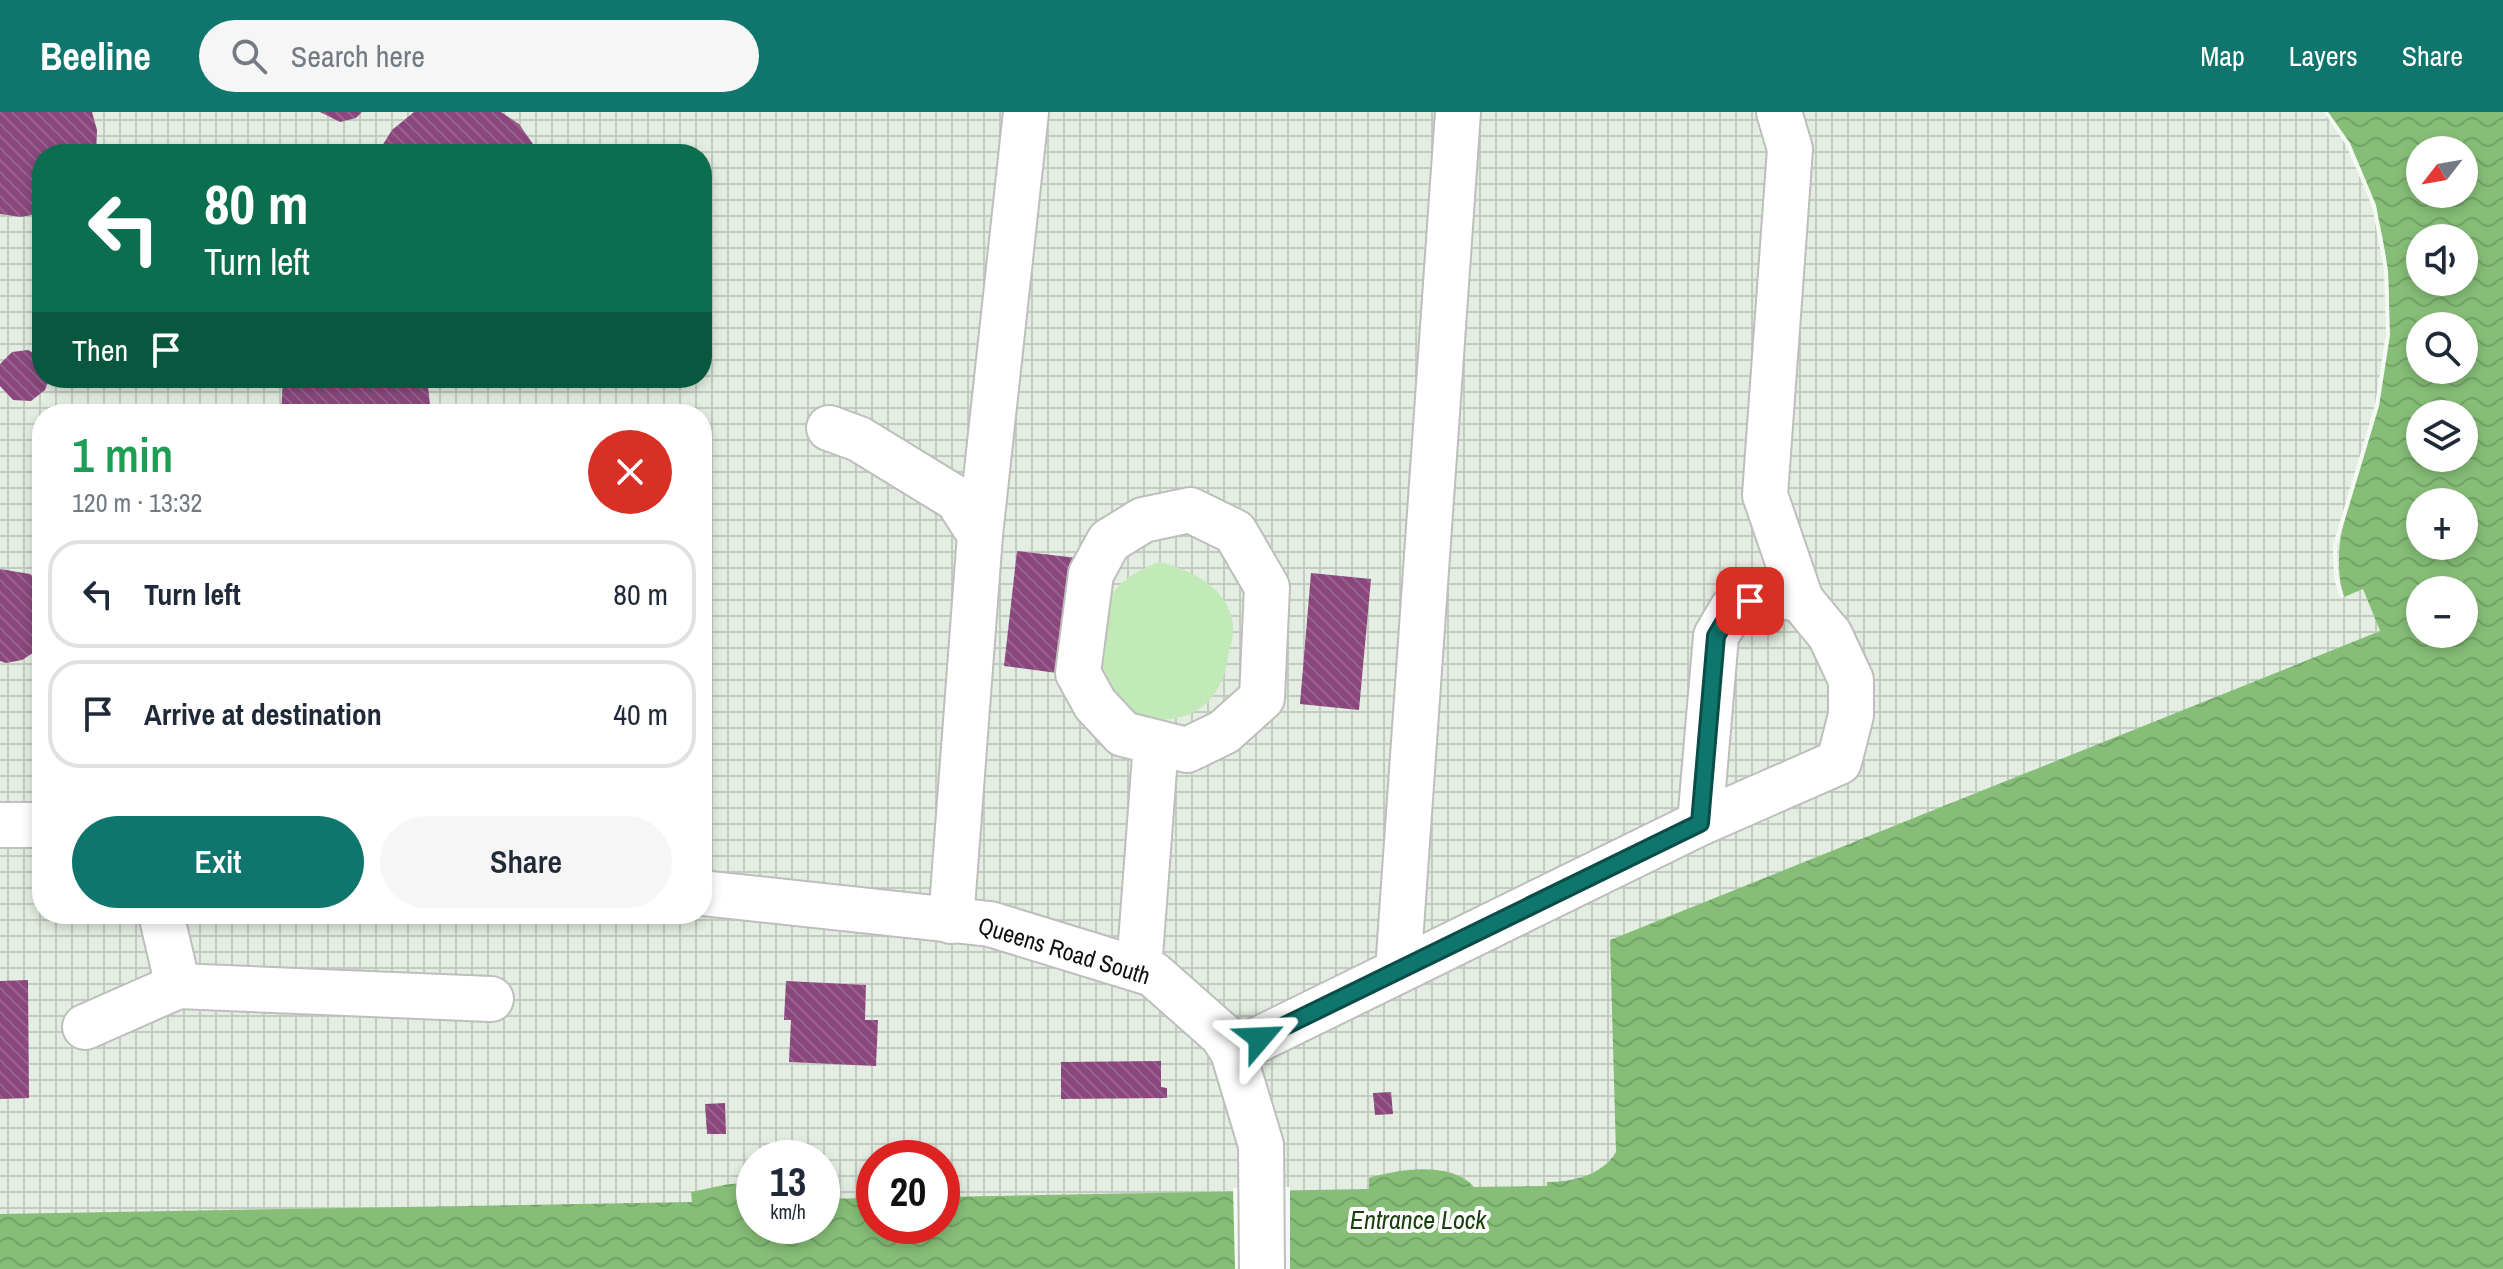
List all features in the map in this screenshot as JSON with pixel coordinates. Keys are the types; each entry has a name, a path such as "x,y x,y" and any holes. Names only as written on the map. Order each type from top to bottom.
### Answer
{"street":[{"path":"951,921 980,535 1026,112"},
{"path":"1398,971 1458,112"},
{"path":"1233,1052 1700,823 1839,762 1851,715 1851,680 1830,635 1801,600 1765,495 1790,149 1779,112"},
{"path":"829,428 859,439 957,499 980,535"},
{"path":"1190,510 1235,532 1267,587 1262,698 1224,732 1187,750 1156,743 1123,734 1095,704 1078,673 1091,574 1109,541 1143,520 1190,510"},
{"path":"1700,823 1716,636 1732,609 1768,593 1801,600"},
{"path":"1139,969 1156,743"},
{"path":"0,825 32,825"},
{"name":"Queens Road South","path":"712,894 990,924 1153,974 1222,1035 1233,1052 1261,1145 1262,1269"},
{"path":"163,924 178,986"},
{"path":"85,1027 178,986 491,999"}],"shaded area":[{"path":"0,112 2328,112 2350,143 2376,205 2388,270 2390,335 2344,596 2363,589 2380,631 1928,814 1616,1152 1617,1269 0,1269"},
{"path":"1159,562 1196,576 1217,591 1231,613 1233,630 1224,675 1209,701 1185,716 1153,720 1135,718 1099,676 1103,620 1113,593 1123,582"}],"water":[{"name":"Entrance Lock","path":"2328,112 2503,112 2503,1269 0,1269 0,1214 692,1202 691,1192 736,1184 736,1244 840,1244 840,1199 856,1198 856,1244 960,1244 960,1197 1369,1189 1369,1178 1424,1169 1452,1173 1474,1187 1547,1186 1547,1182 1576,1179 1594,1172 1616,1152 1610,940 2380,631 2363,589 2344,597 2339,560 2343,525 2376,410 2389,322 2388,278 2382,236 2353,152"}],"pier":[{"path":"2324,112 2328,112 2350,143 2376,205 2388,270 2390,335 2379,406 2337,546 2338,577 2344,597 2340,598 2334,578 2333,545 2375,405 2386,334 2384,270 2372,206 2346,145"},
{"path":"1290,1187 1290,1269 1235,1269 1233,1188"}],"building":[{"path":"0,112 92,112 97,130 96,144 32,144 32,215 21,217 0,214"},
{"path":"320,112 362,112 356,118 340,122"},
{"path":"414,112 501,112 519,124 533,144 383,144 392,130"},
{"path":"12,352 32,352 32,388 46,388 31,401 13,400 0,386 0,364"},
{"path":"282,388 428,388 430,404 282,404"},
{"path":"1017,551 1086,559 1072,675 1004,666"},
{"path":"0,569 30,574 32,654 22,660 0,661"},
{"path":"1311,573 1371,579 1359,710 1300,704"},
{"path":"28,980 29,1098 0,1099 0,981"},
{"path":"786,981 866,985 865,1020 878,1020 876,1066 789,1062 791,1020 784,1020"},
{"path":"1161,1061 1161,1087 1167,1088 1167,1098 1061,1099 1061,1062"},
{"path":"1391,1092 1393,1114 1375,1115 1373,1093"},
{"path":"725,1103 726,1134 707,1134 705,1104"}],"route":[{"path":"1260,1038 1700,823 1716,636 1732,609 1750,601"}]}
